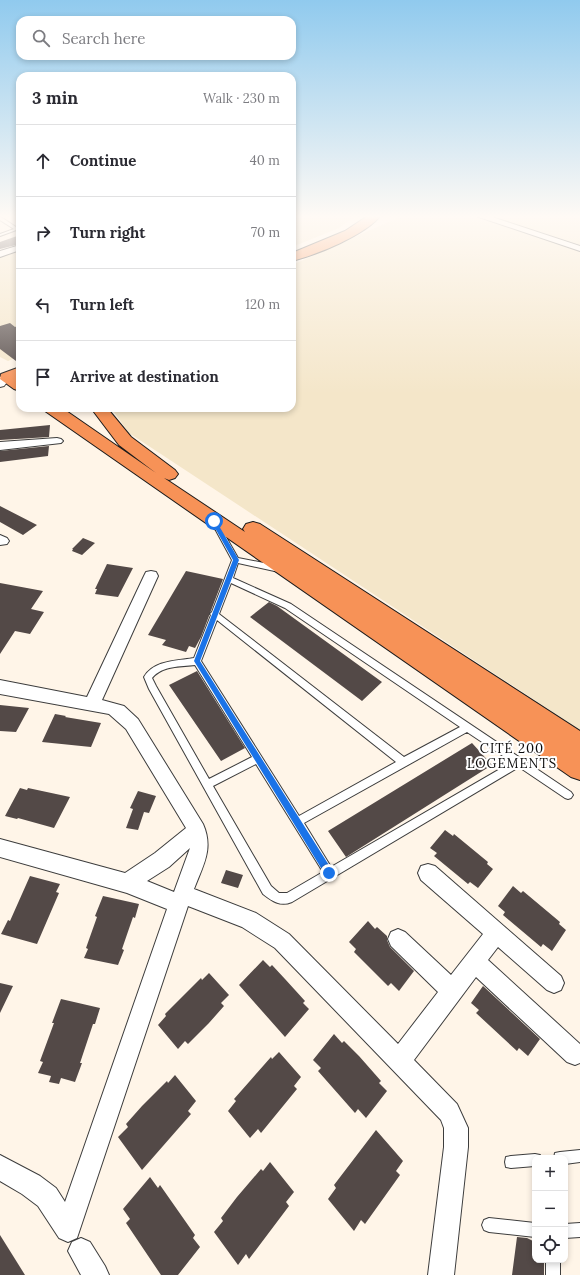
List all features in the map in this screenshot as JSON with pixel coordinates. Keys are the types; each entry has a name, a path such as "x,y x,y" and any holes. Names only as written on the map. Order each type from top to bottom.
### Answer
{"highway":[{"path":"57,412 214,521 580,769"},
{"path":"85,412 100,432 135,467"},
{"path":"102,412 125,441 174,477 580,744"}],"street":[{"path":"0,446 57,441"},
{"path":"92,704 151,576"},
{"path":"0,688 92,704 118,711 132,724 197,830 200,843 186,901 68,1229 47,1197 31,1185 0,1167"},
{"path":"127,883 162,860 197,830"},
{"path":"0,848 127,883 249,920 282,941 400,1060 449,1112 456,1128 456,1147 441,1275"},
{"path":"428,873 554,983"},
{"path":"400,1060 496,933"},
{"path":"398,939 452,990"},
{"path":"474,962 575,1054"},
{"path":"81,1252 96,1275"}],"lane":[{"path":"214,521 236,560 288,571"},
{"path":"197,661 236,560"},
{"path":"228,579 288,606 568,795"},
{"path":"214,614 403,762"},
{"path":"197,661 329,873"},
{"path":"197,661 161,667 152,671 148,677 152,687 267,890 277,898 288,898 520,762"},
{"path":"297,822 468,727"},
{"path":"207,785 258,759"},
{"path":"568,1157 580,1156"},
{"path":"511,1162 532,1160"},
{"path":"489,1226 532,1230"},
{"path":"568,1231 580,1230"},
{"path":"553,1263 553,1275"}],"shaded area":[{"path":"0,274 16,274 16,358 8,361 0,357"},
{"path":"296,274 580,274 580,730 129,433 114,412 296,412"}],"building":[{"path":"10,323 16,327 16,361 0,349 0,326"},
{"path":"50,425 49,437 0,440 0,430"},
{"path":"49,446 48,456 0,462 0,451"},
{"path":"0,506 37,525 23,535 0,522"},
{"path":"83,538 95,543 82,555 72,551 72,549"},
{"path":"107,564 133,568 118,597 95,594 97,589 95,589"},
{"path":"186,571 223,579 201,637 195,648 189,646 186,652 162,645 166,640 148,635"},
{"path":"0,583 43,591 31,609 44,612 30,634 15,631 0,654"},
{"path":"269,602 277,606 382,682 362,701 250,617"},
{"path":"197,671 245,748 221,761 169,685"},
{"path":"0,705 29,708 16,732 0,731"},
{"path":"55,714 101,723 91,747 42,742"},
{"path":"472,743 492,765 346,857 328,831"},
{"path":"20,788 27,790 28,788 70,797 54,828 5,816"},
{"path":"138,791 156,796 149,813 144,812 138,830 126,828 133,809 130,808"},
{"path":"445,830 453,836 454,834 488,862 487,864 493,869 478,888 470,882 468,884 434,856 437,853 430,848"},
{"path":"226,870 243,875 238,888 221,883"},
{"path":"30,876 60,884 56,892 59,893 37,944 1,934 8,920 10,921"},
{"path":"513,886 521,893 523,891 560,922 559,924 566,930 552,951 543,944 541,947 503,915 505,912 498,906"},
{"path":"103,896 139,904 135,918 133,917 122,949 124,950 118,965 84,958 97,917 95,916"},
{"path":"368,921 375,929 377,927 387,936 390,947 414,971 399,991 391,983 388,986 354,952 356,949 349,942"},
{"path":"263,960 270,967 272,965 305,1001 303,1003 309,1009 285,1037 239,985"},
{"path":"209,973 229,995 221,1003 224,1006 209,1023 188,1044 185,1041 178,1049 158,1025 166,1016 165,1014 201,978 202,980"},
{"path":"0,983 13,986 0,1013"},
{"path":"483,986 540,1039 528,1056 519,1048 517,1051 476,1013 479,1010 471,1003"},
{"path":"61,999 100,1008 95,1024 93,1024 75,1082 61,1078 59,1084 49,1082 51,1076 38,1073 43,1062 40,1061"},
{"path":"334,1034 342,1043 344,1041 359,1056 381,1081 379,1083 387,1091 366,1118 358,1109 355,1113 318,1071 321,1068 313,1060"},
{"path":"279,1052 301,1077 294,1086 297,1089 261,1133 258,1129 250,1138 228,1111 236,1101 234,1099 271,1057 272,1059"},
{"path":"175,1075 196,1101 188,1111 191,1114 142,1170 118,1137 128,1127 126,1124 142,1106"},
{"path":"376,1130 403,1161 396,1171 400,1175 365,1224 361,1220 354,1231 328,1199 336,1188 334,1185"},
{"path":"270,1162 294,1192 286,1202 289,1206 249,1259 246,1254 238,1265 214,1232 223,1221 221,1218 237,1197 261,1169 263,1171"},
{"path":"150,1177 158,1188 160,1185 195,1235 193,1238 200,1247 178,1275 161,1275 126,1223 130,1219 123,1209"},
{"path":"0,1235 25,1275 0,1275"},
{"path":"517,1237 527,1238 532,1240 532,1263 544,1263 544,1275 512,1275"}],"district":[{"name":"CITÉ 200 LOGEMENTS","path":"512,756"}],"route":[{"path":"214,521 236,560 197,661 329,873"}]}
